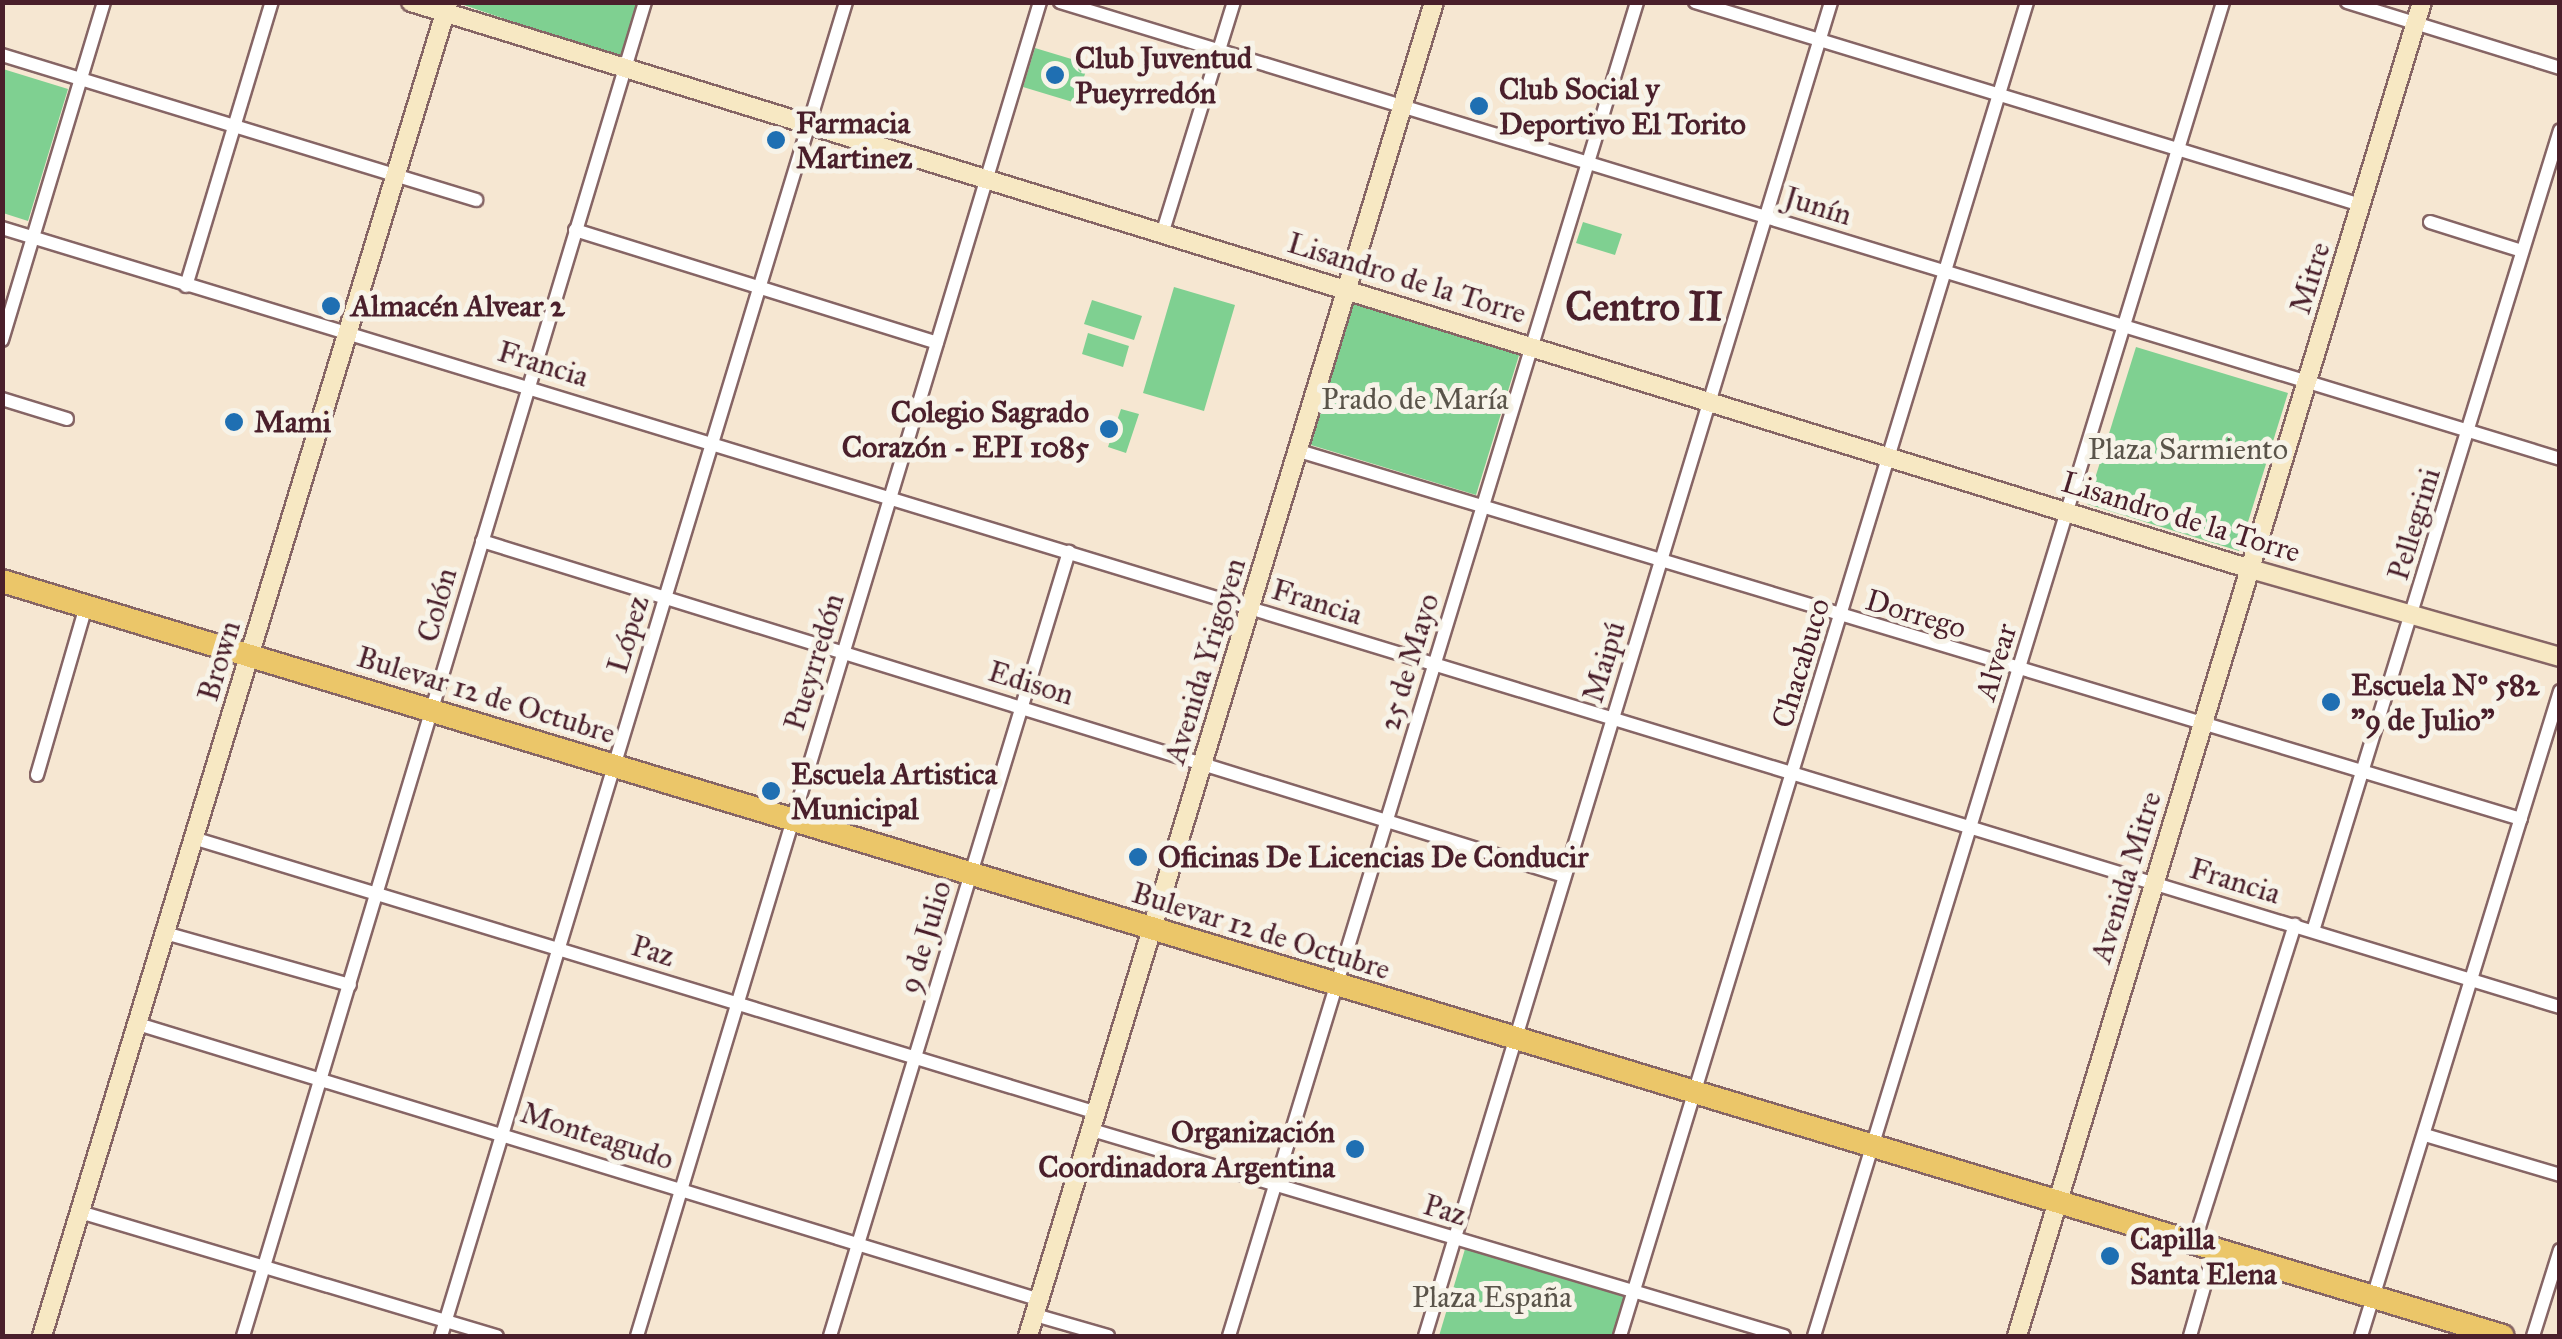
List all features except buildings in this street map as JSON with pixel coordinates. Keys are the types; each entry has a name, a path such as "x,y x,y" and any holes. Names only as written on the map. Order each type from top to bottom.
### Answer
{"highway":[{"name":"Bulevar 12 de Octubre","path":"2,580 2503,1336"}],"main road":[{"name":"Lisandro de la Torre","path":"411,2 447,8 2251,569 2560,657"},
{"name":"Avenida Yrigoyen","path":"1028,1336 1434,2"},
{"name":"Mitre","path":"2251,569 2422,2"},
{"name":"Brown","path":"42,1336 447,8"},
{"name":"Avenida Mitre","path":"2017,1336 2152,882 2251,569"}],"street":[{"path":"2,340 104,2"},
{"path":"186,286 272,2"},
{"name":"Colón","path":"243,1336 644,2"},
{"name":"López","path":"441,1336 846,2"},
{"name":"Pueyrredón","path":"637,1336 1040,2"},
{"name":"Junín","path":"1060,2 2560,460"},
{"path":"1163,231 1234,2"},
{"name":"25 de Mayo","path":"1228,1336 1637,2"},
{"path":"1695,2 2361,205"},
{"name":"Maipú","path":"1425,1336 1831,2"},
{"name":"Chacabuco","path":"1620,1336 2027,2"},
{"name":"Alvear","path":"1814,1336 2223,2"},
{"path":"2347,2 2560,68"},
{"path":"2,55 476,200"},
{"name":"Pellegrini","path":"2313,931 2560,130"},
{"path":"2430,222 2522,251"},
{"name":"Francia","path":"2,228 528,385 2560,1007"},
{"path":"575,230 937,343"},
{"path":"2,399 68,419"},
{"name":"Dorrego","path":"1299,451 2521,819"},
{"name":"Edison","path":"482,541 1564,876"},
{"name":"9 de Julio","path":"830,1336 1069,552"},
{"path":"37,774 86,606"},
{"path":"2361,1336 2560,692"},
{"name":"Paz","path":"194,838 916,1056 1275,1184 1784,1336"},
{"path":"2190,1336 2204,1246 2295,925"},
{"path":"165,933 350,985"},
{"name":"Monteagudo","path":"138,1024 504,1131 858,1245 1108,1336"},
{"path":"2424,1135 2560,1175"},
{"path":"80,1212 497,1336"},
{"path":"2533,1336 2560,1250"}],"green space":[{"path":"455,2 641,3 623,59"},
{"name":"Club Juventud Pueyrredón","path":"1035,48 1088,64 1076,103 1023,87"},
{"path":"3,69 68,89 28,221 3,213"},
{"path":"1583,222 1622,234 1615,255 1576,243"},
{"path":"1174,287 1235,305 1204,411 1143,393"},
{"path":"1092,300 1142,316 1134,340 1084,324"},
{"name":"Prado de María","path":"1354,302 1520,352 1476,495 1311,445"},
{"path":"1088,333 1129,346 1123,367 1082,354"},
{"name":"Plaza Sarmiento","path":"2136,347 2288,393 2239,551 2087,504"},
{"path":"1121,409 1139,414 1126,453 1108,447"},
{"name":"Plaza España","path":"1465,1249 1625,1297 1613,1336 1439,1336"}],"place":[{"name":"Club Juventud Pueyrredón","path":"1055,75"},
{"name":"Club Social y Deportivo El Torito","path":"1479,106"},
{"name":"Farmacia Martinez","path":"776,140"},
{"name":"Almacén Alvear 2","path":"331,306"},
{"name":"Mami","path":"234,422"},
{"name":"Colegio Sagrado Corazón - EPI 1085","path":"1109,429"},
{"name":"Escuela Nº 582 \"9 de Julio\"","path":"2331,702"},
{"name":"Escuela Artistica Municipal","path":"771,791"},
{"name":"Oficinas De Licencias De Conducir","path":"1138,857"},
{"name":"Organización Coordinadora Argentina","path":"1355,1149"},
{"name":"Capilla Santa Elena","path":"2110,1256"}],"district":[{"name":"Centro II","path":"1644,307"}]}
